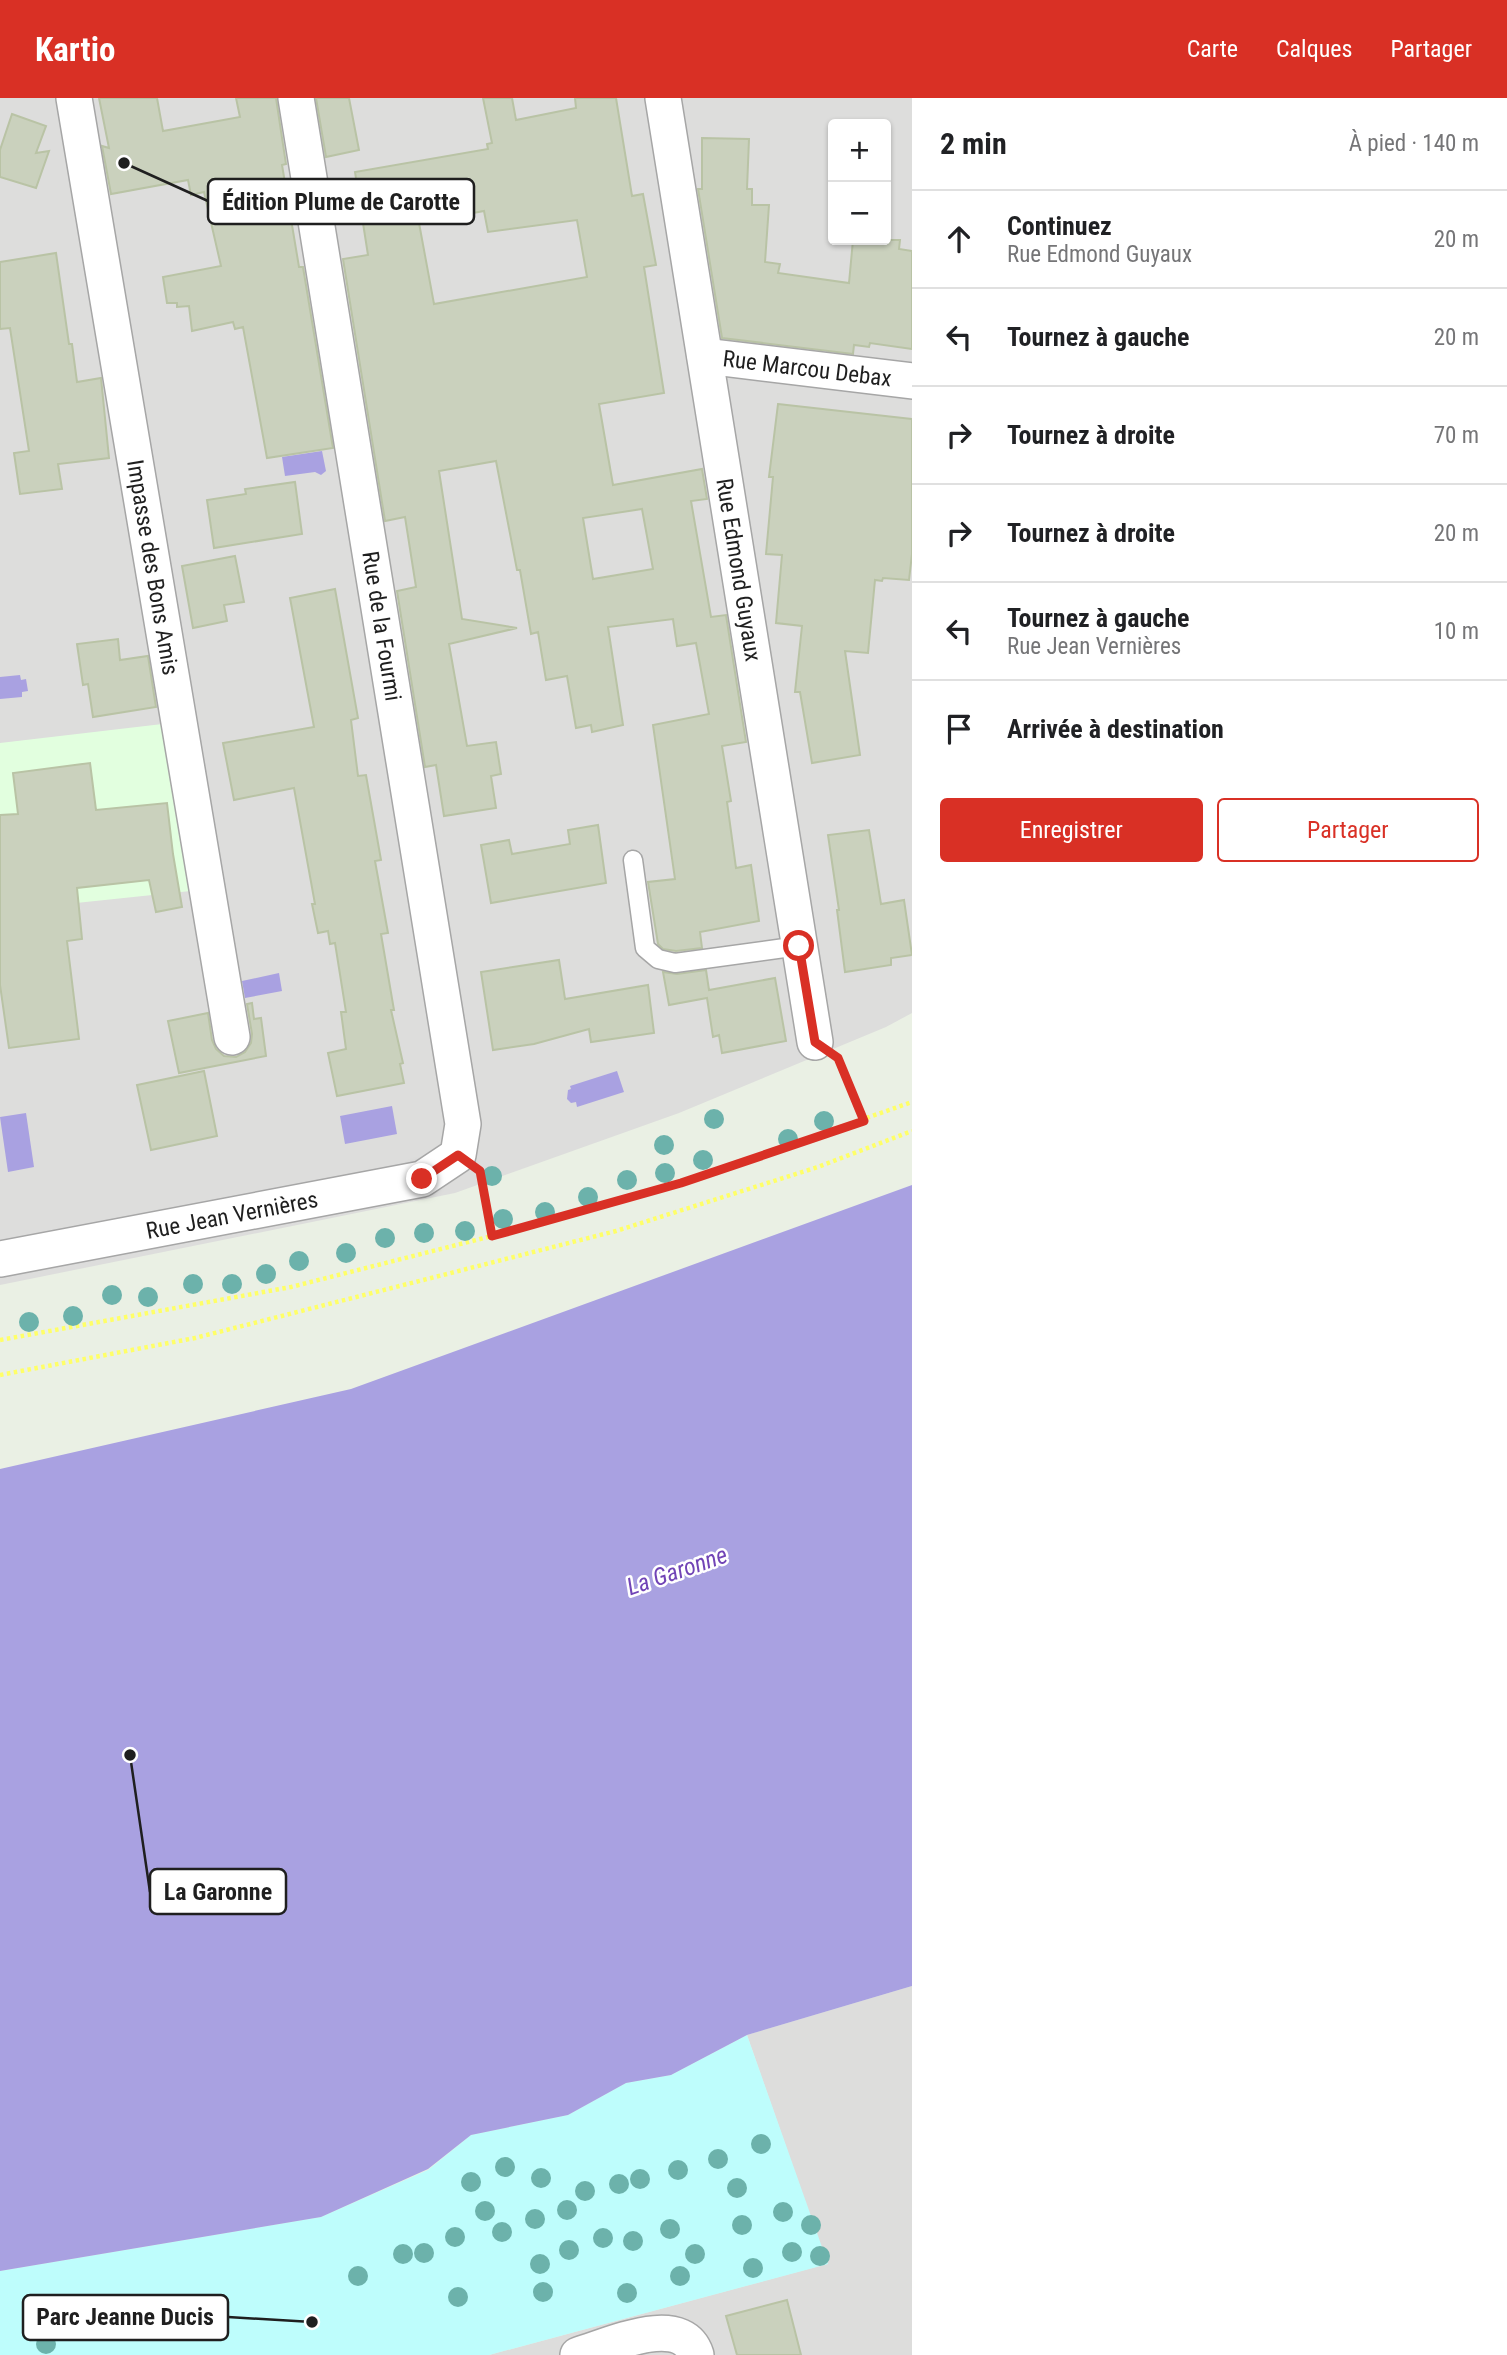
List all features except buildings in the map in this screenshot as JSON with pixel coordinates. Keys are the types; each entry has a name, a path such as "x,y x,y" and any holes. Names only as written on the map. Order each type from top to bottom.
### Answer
{"street":[{"name":"Impasse des Bons Amis","path":"74,98 232,1037"},
{"name":"Rue de la Fourmi","path":"296,98 463,1124 458,1155"},
{"name":"Rue Edmond Guyaux","path":"663,98 815,1042"},
{"name":"Rue Marcou Debax","path":"705,356 912,381"},
{"name":"Rue Jean Vernières","path":"0,1259 422,1179 458,1155"},
{"path":"578,2355 656,2332 681,2336 693,2345 696,2355"}],"lane":[{"path":"633,860 645,948 658,958 676,963 799,946"}],"path":[{"path":"815,1042 838,1058 864,1121"},
{"path":"0,1340 291,1287 492,1236 681,1183 912,1102"},
{"path":"0,1375 195,1338 617,1231 818,1167 912,1131"},
{"path":"458,1155 480,1171 492,1236"}],"shaded area":[{"path":"0,98 912,98 912,1013 886,1027 679,1113 455,1193 0,1285"},
{"path":"171,723 200,890 0,911 0,743"},
{"path":"912,1986 912,2355 489,2355 827,2264 747,2035"},
{"path":"747,2035 828,2264 489,2355 0,2355 0,2271 321,2217 428,2170 471,2135 568,2115 626,2083 671,2075"}],"water":[{"path":"322,451 326,471 321,475 315,472 285,476 282,457"},
{"path":"20,675 21,680 26,679 28,691 22,692 22,697 0,699 0,677"},
{"path":"279,973 282,991 245,998 242,981"},
{"path":"617,1071 624,1092 577,1107 576,1102 571,1103 567,1099 570,1086"},
{"path":"392,1106 397,1134 345,1144 340,1116"},
{"path":"26,1113 34,1167 8,1172 0,1117"},
{"path":"912,1185 912,1986 747,2035 671,2075 626,2083 568,2115 471,2135 428,2169 321,2217 0,2271 0,1469 351,1389"}],"place":[{"name":"Édition Plume de Carotte","path":"124,163"},
{"name":"La Garonne","path":"130,1755"},
{"name":"Parc Jeanne Ducis","path":"312,2322"}],"route":[{"path":"422,1179 458,1155 480,1171 492,1236 681,1183 864,1121 838,1058 815,1042 799,946"}]}
